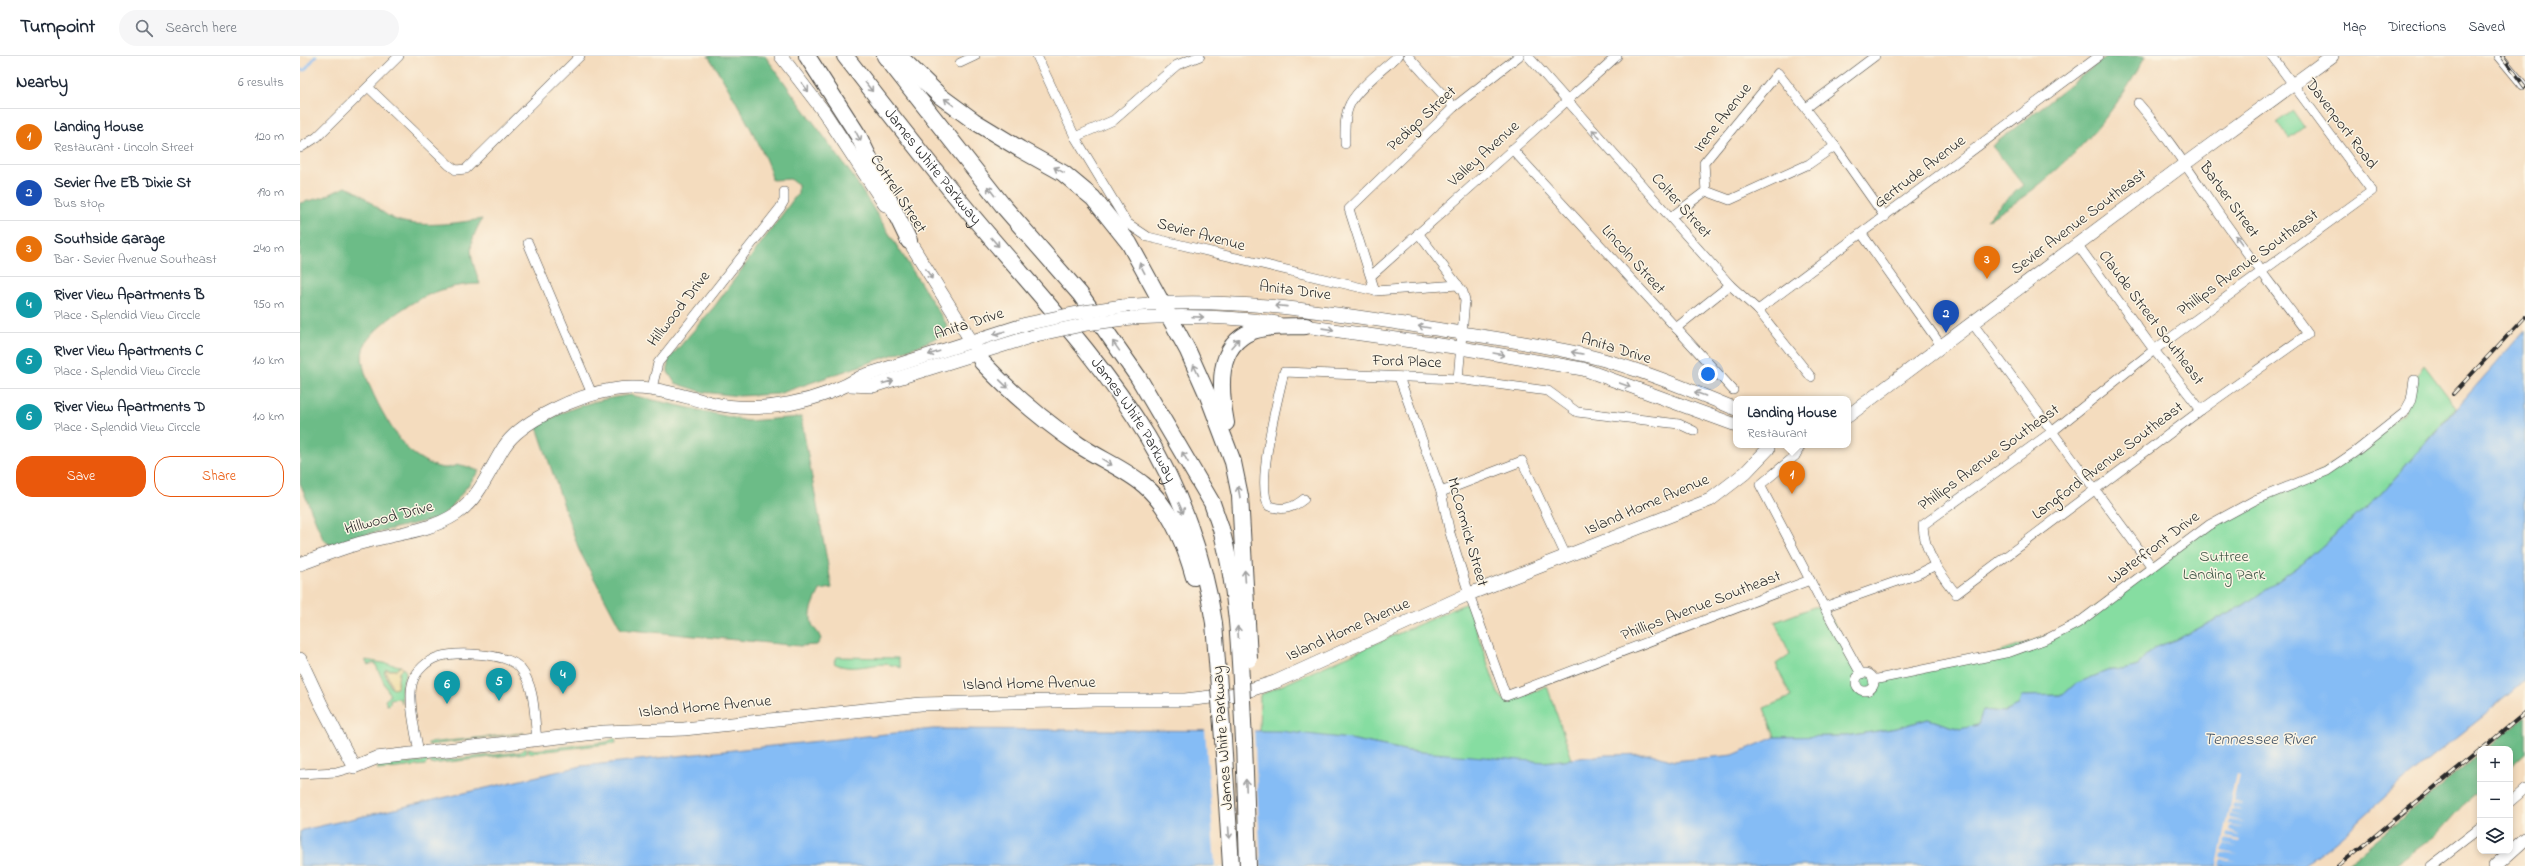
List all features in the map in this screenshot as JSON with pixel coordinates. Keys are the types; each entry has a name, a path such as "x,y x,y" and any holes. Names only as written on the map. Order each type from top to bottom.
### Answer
{"highway":[{"path":"807,56 858,135 909,241"},
{"name":"James White Parkway","path":"845,56 984,230 1037,290 1094,362 1147,436 1188,540 1201,601 1214,623 1231,866"},
{"name":"James White Parkway","path":"885,56 1004,207 1080,294 1142,383 1212,504 1221,529 1229,563 1236,615 1244,741 1248,866"},
{"path":"899,56 940,96 974,121 1020,149 1064,173 1093,198 1129,243 1188,351 1208,396 1233,462"},
{"path":"1244,741 1248,696 1249,631 1240,496 1222,400 1221,380 1226,356 1237,340 1254,331 1306,326"},
{"path":"975,348 982,362 1019,398 1079,444 1144,485 1188,540"}],"street":[{"path":"300,148 317,137 398,56"},
{"path":"368,86 449,165 460,170 466,169 580,56"},
{"name":"Cottrell Street","path":"781,56 824,112 909,241 975,348"},
{"path":"960,63 975,56"},
{"name":"Sevier Avenue","path":"1037,56 1076,137 1127,223 1148,237 1304,276 1375,291 1458,285"},
{"path":"1076,137 1114,120 1177,65 1200,56"},
{"path":"1345,144 1345,127 1349,105 1356,95 1398,56"},
{"path":"1408,56 1454,107"},
{"name":"Pedigo Street","path":"1372,275 1349,209 1454,107 1519,56"},
{"name":"Colter Street","path":"1528,56 1566,101 1671,217 1730,285 1758,310 1811,377"},
{"name":"Valley Avenue","path":"1372,275 1617,56"},
{"path":"1875,56 1806,108 1885,217"},
{"name":"Gertrude Avenue","path":"1758,310 1885,217 2098,56"},
{"name":"Davenport Road","path":"2272,56 2372,191"},
{"name":"Sevier Avenue Southeast","path":"1851,414 1973,324 2077,244 2332,56"},
{"path":"2499,56 2523,85"},
{"name":"Irene Avenue","path":"1706,192 1704,163 1778,73 1806,108"},
{"name":"Barber Street","path":"2138,103 2185,164 2308,334"},
{"path":"1671,217 1706,192 1730,200 1809,164 1835,146"},
{"name":"Lincoln Street","path":"1512,149 1733,390"},
{"name":"Phillips Avenue Southeast","path":"1934,566 1924,540 1923,525 2052,431 2154,350 2372,191"},
{"name":"Hillwood Drive","path":"300,564 350,546 427,528 458,513 470,501 486,478 505,445 530,422 561,406 592,394 613,389 652,388 658,363 780,208 784,200 784,192"},
{"path":"1418,233 1458,285 1465,300 1458,379"},
{"path":"1862,234 1942,347"},
{"path":"528,243 592,394"},
{"name":"Claude Street Southeast","path":"2077,244 2154,350 2201,410"},
{"path":"1372,275 1375,291"},
{"path":"1676,328 1730,285"},
{"name":"Anita Drive","path":"975,348 1087,324 1131,318 1164,309 1250,303 1312,309 1585,355 1704,396 1733,408"},
{"name":"Anita Drive","path":"652,388 712,404 754,408 788,404 849,385 873,386 975,348 1026,324 1077,313 1123,306 1164,309 1306,326 1461,348 1583,369 1733,424"},
{"path":"1973,324 2152,567"},
{"name":"Langford Avenue Southeast","path":"1934,566 1956,594 2201,410 2308,334"},
{"name":"Ford Place","path":"1304,499 1294,507 1277,509 1269,506 1264,492 1272,423 1284,372 1458,379 1548,392 1576,412 1679,424 1694,431"},
{"name":"McCormick Street","path":"1398,377 1441,492 1450,533 1469,594 1506,696"},
{"name":"Waterfront Drive","path":"1824,607 1861,674 1856,680 1860,690 1866,691 1871,688 1873,680 1981,659 2034,644 2092,614 2195,534 2223,516 2270,493 2314,477 2339,464 2404,412 2411,400 2414,380"},
{"name":"Island Home Avenue","path":"354,767 376,758 604,732 690,728 921,704 1185,700 1222,698 1275,682 1469,594 1710,500 1745,473 1768,448"},
{"path":"1800,448 1795,456 1760,485 1824,607 1918,574 1934,566"},
{"path":"1441,492 1522,461 1566,556"},
{"name":"Phillips Avenue Southeast","path":"1506,696 1810,580"},
{"path":"419,753 412,697 413,681 428,662 448,655 501,657 516,664 529,684 537,740"},
{"path":"300,659 320,704 354,767 336,772 300,774"},
{"path":"1861,674 1870,675 1873,680"},
{"path":"2513,799 2525,789"},
{"path":"2431,866 2477,830"},
{"path":"2495,866 2525,839"}],"green space":[{"path":"708,56 765,56 852,175 947,325 946,334 918,346 778,394 739,396 703,392 675,383 668,372 668,360 714,307 798,193 798,184 790,179 772,180 770,170 755,138 724,81"},
{"path":"2107,56 2145,56 2132,80 2116,104 2078,149 2057,170 2034,189 2011,206 1987,220 1996,209 2023,185 1992,146"},
{"path":"2293,111 2304,127 2289,138 2277,122"},
{"path":"345,187 352,189 365,197 388,216 404,222 415,224 438,224 482,219 474,237 471,251 480,284 440,290 416,301 394,315 377,329 366,343 363,350 362,360 365,373 378,404 395,433 411,452 438,467 450,468 461,465 479,471 453,505 440,518 355,537 330,545 323,539 300,483 300,203 324,197"},
{"name":"Suttree Landing Park","path":"2424,365 2456,407 2380,495 2302,564 2244,605 2176,640 2156,647 2144,657 2138,666 2124,670 2112,669 2075,684 2063,695 2022,696 2018,706 2004,712 1983,710 1978,725 1960,729 1928,719 1897,728 1846,736 1775,737 1764,708 1791,697 1776,664 1790,654 1775,622 1814,607 1824,607 1864,673 1872,677 1981,659 2064,630 2209,525 2314,477 2404,413 2414,380"},
{"path":"631,395 747,421 801,417 832,588 820,590 812,608 811,621 821,639 817,645 800,646 621,629 579,550 537,427 548,420 582,405"},
{"path":"1467,603 1498,693 1504,700 1521,697 1547,686 1572,759 1545,762 1488,759 1409,751 1350,739 1259,731 1260,695"},
{"path":"837,657 898,658 901,668 885,664 859,667 842,666 834,663"},
{"path":"365,660 401,666 396,670 386,669 384,672 391,688 396,688 399,672 403,668 406,672 401,689 402,704 399,698 390,699 390,704 387,705 385,700 390,696 375,663 368,665"},
{"path":"2525,717 2525,753 2513,764 2513,746 2490,746"},
{"path":"524,733 429,745 428,744 428,743"},
{"path":"615,738 616,743 529,753 528,748 535,750 607,742"},
{"path":"526,748 527,753 431,764 430,759 437,761 520,752"},
{"path":"2477,756 2477,794 2462,806 2436,835 2394,866 2344,866"},
{"path":"428,759 428,762 425,765 378,770 378,765 391,763 416,763"}],"sand":[{"path":"401,666 403,668 399,672 397,688 393,689 385,670 396,670"}],"water":[{"name":"Tennessee River","path":"2525,330 2525,681 2404,780 2328,848 2301,866 300,866 300,832 303,830 582,766 933,729 1280,731 1350,739 1409,751 1545,762 1605,755 1651,754 1674,761 1733,755 1775,737 1846,736 1897,728 1928,719 1960,729 1978,725 1983,710 2004,712 2018,706 2022,696 2063,695 2075,684 2112,669 2124,670 2138,666 2144,657 2156,647 2176,640 2244,605 2302,564 2380,495"}],"pier":[{"path":"1205,729 1254,729 1261,866 1215,866"},
{"path":"2236,774 2239,775 2233,801 2244,804 2233,803 2232,807 2243,811 2231,809 2230,813 2242,817 2230,814 2229,818 2244,822 2229,820 2228,825 2243,828 2230,827 2229,831 2241,836 2227,833 2226,837 2241,840 2240,842 2225,839 2224,844 2239,847 2224,845 2222,851 2238,855 2222,853 2221,858 2236,862 2221,860 2219,865 2221,866 2217,866"}],"waterway":[{"path":"300,70 305,70 316,56"}],"railway":[{"path":"2502,56 2525,87"},
{"path":"2453,394 2525,317"},
{"path":"2486,746 2525,713"},
{"path":"2338,866 2477,752"}],"place":[{"name":"Southside Garage","path":"1987,279"},
{"name":"Sevier Ave EB Dixie St","path":"1946,333"},
{"name":"Landing House","path":"1792,494"},
{"name":"River View Apartments B","path":"563,694"},
{"name":"RIver View Apartments C","path":"499,701"},
{"name":"River View Apartments D","path":"447,704"}]}
